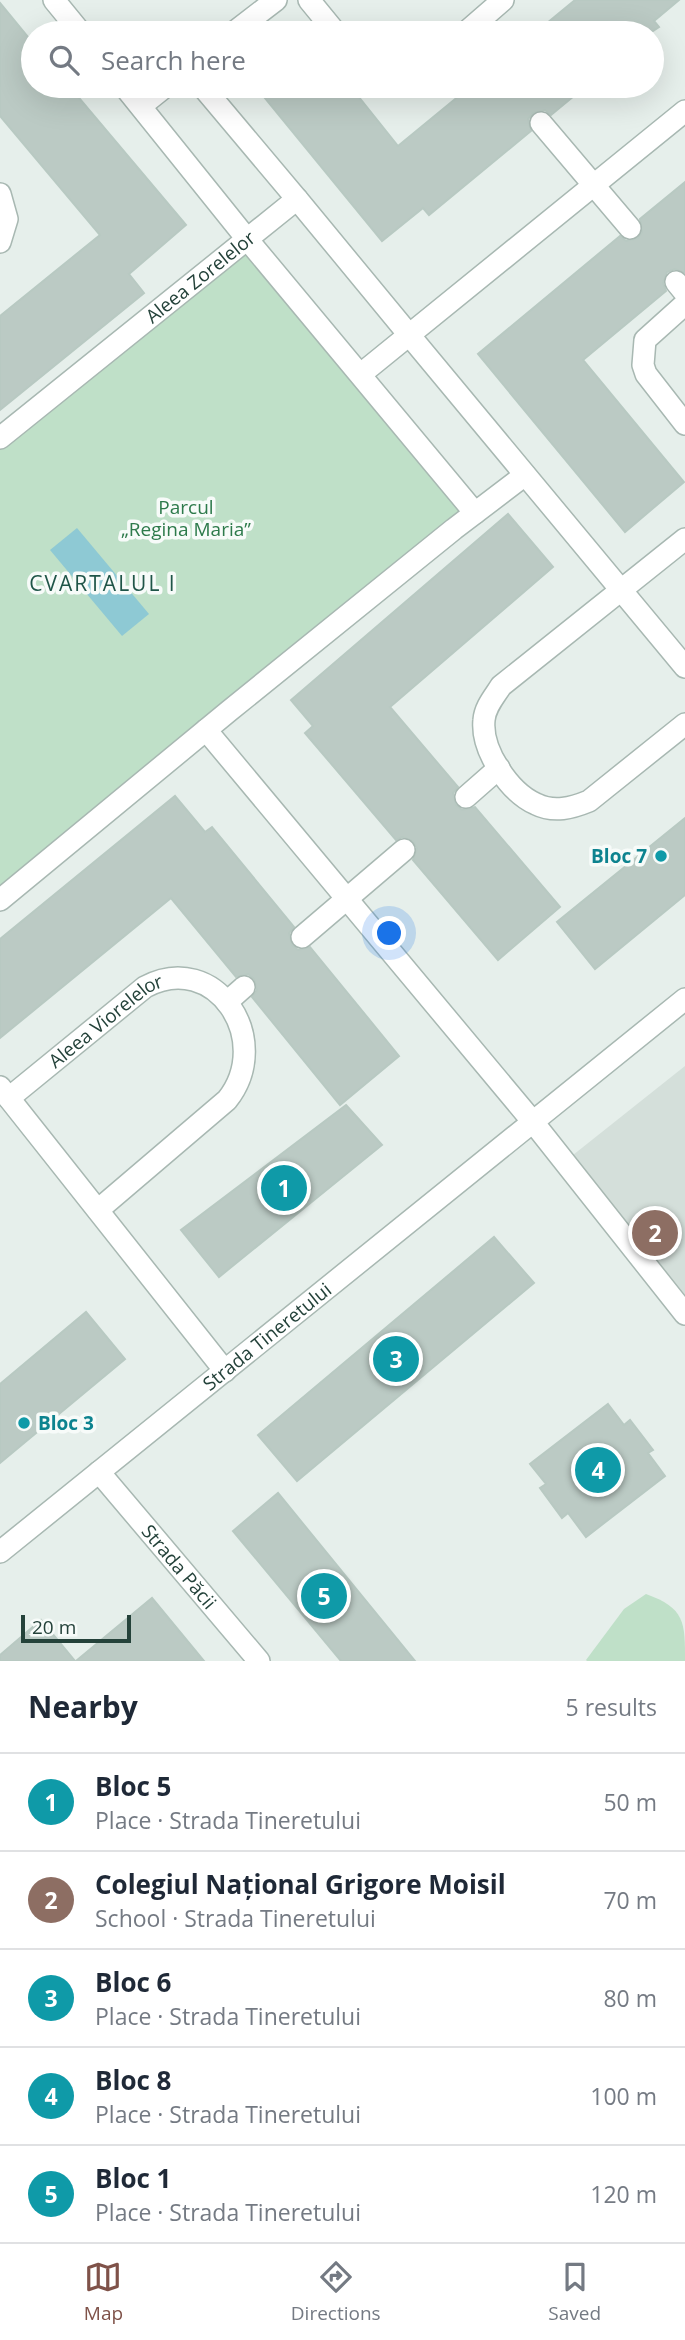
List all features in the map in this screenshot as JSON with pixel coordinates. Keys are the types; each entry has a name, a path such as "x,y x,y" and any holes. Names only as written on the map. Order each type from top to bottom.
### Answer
{"street":[{"path":"54,0 71,21"},
{"path":"249,21 276,0"},
{"path":"309,0 326,21"},
{"path":"479,21 503,0"},
{"name":"Aleea Zorelelor","path":"0,438 247,239 134,98"},
{"path":"141,106 151,98"},
{"path":"212,98 685,667"},
{"path":"361,374 410,337 685,111"},
{"path":"541,123 630,228"},
{"path":"0,194 7,219 0,242"},
{"path":"297,199 247,239 475,513"},
{"path":"685,304 645,340 643,356 646,374 685,424"},
{"path":"0,900 206,730 525,475"},
{"path":"685,539 501,686 489,704 484,718 484,739 499,768 520,794 538,806 560,809 573,808 589,801 685,724"},
{"path":"206,730 533,1122 685,1314"},
{"path":"466,797 499,768"},
{"path":"302,937 404,850"},
{"name":"Aleea Viorelelor","path":"4,1093 156,981 194,981 206,985 227,1002"},
{"path":"98,1210 228,1100 236,1089 245,1062 245,1047 239,1022 227,1002 244,987"},
{"name":"Strada Tineretului","path":"0,1552 685,999"},
{"path":"4,1093 225,1371"},
{"name":"Strada Păcii","path":"99,1472 258,1661"}],"shaded area":[{"path":"685,1066 685,1303 563,1163"}],"green space":[{"name":"Parcul „Regina Maria”","path":"247,239 475,513 0,900 0,438"},
{"path":"646,1594 669,1605 680,1618 685,1661 587,1661 624,1609"}],"water":[{"path":"77,528 149,614 122,636 50,550"}],"building":[{"path":"575,0 679,0 654,21 550,21"},
{"path":"0,3 21,28 21,98 79,98 186,225 129,274 144,293 0,410 0,316 100,235 0,116"},
{"path":"265,98 360,98 398,146 456,98 572,98 551,115 545,110 533,113 528,119 531,131 429,215 423,208 382,241"},
{"path":"685,182 685,273 675,269 667,272 663,283 666,291 583,360 684,482 625,532 478,354 620,236 626,241 638,238 642,232 640,219"},
{"path":"508,514 553,567 390,707 458,787 453,793 456,805 462,810 475,807 560,907 498,960 413,860 417,848 413,841 402,837 396,840 305,733 313,726 291,700"},
{"path":"175,796 205,832 212,827 294,927 289,933 292,945 298,950 310,947 399,1056 340,1105 252,997 257,990 254,979 248,974 236,977 171,898 0,1038 0,939"},
{"name":"Bloc 7","path":"685,818 685,895 595,969 557,922"},
{"path":"346,1105 382,1145 219,1277 181,1230"},
{"path":"494,1237 534,1283 297,1481 258,1435"},
{"name":"Bloc 3","path":"86,1312 125,1359 0,1463 0,1384"},
{"path":"608,1404 624,1425 630,1420 653,1450 648,1453 665,1476 586,1537 568,1513 562,1518 540,1488 546,1484 530,1464"},
{"path":"278,1493 415,1661 341,1661 233,1531"},
{"path":"152,1598 204,1661 76,1661"},
{"path":"41,1620 75,1661 0,1661 0,1655"}],"place":[{"name":"Bloc 7","path":"661,856"},
{"name":"Bloc 5","path":"284,1188"},
{"name":"Colegiul Național Grigore Moisil","path":"655,1233"},
{"name":"Bloc 6","path":"396,1359"},
{"name":"Bloc 3","path":"24,1423"},
{"name":"Bloc 8","path":"598,1470"},
{"name":"Bloc 1","path":"324,1596"}],"district":[{"name":"CVARTALUL I","path":"103,584"}]}
